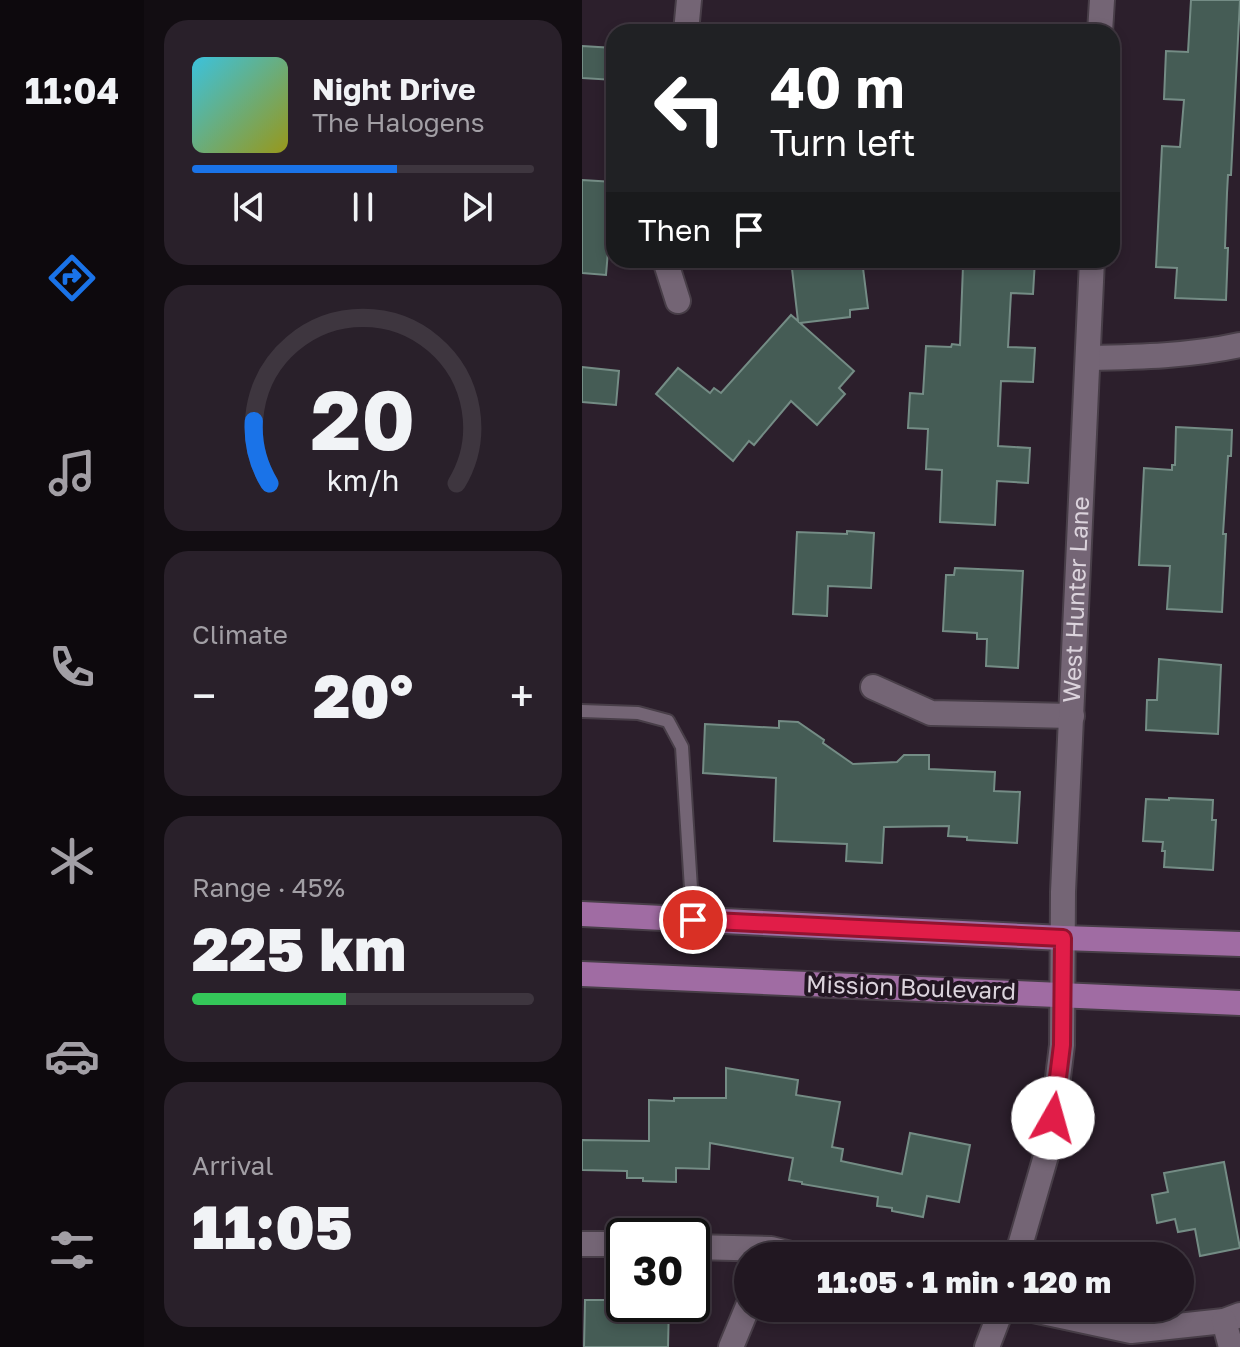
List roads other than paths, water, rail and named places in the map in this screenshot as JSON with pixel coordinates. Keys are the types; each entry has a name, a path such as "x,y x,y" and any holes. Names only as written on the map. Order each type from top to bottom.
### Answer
{"main road":[{"path":"582,914 1240,944"},
{"name":"Mission Boulevard","path":"582,974 1240,1003"}],"street":[{"path":"687,24 689,0"},
{"path":"1100,24 1102,0"},
{"path":"668,268 678,301"},
{"name":"West Hunter Lane","path":"1021,1242 1050,1142 1062,1045 1063,892 1092,268"},
{"path":"1088,358 1123,358 1240,345"},
{"path":"873,687 931,713 1072,716"},
{"path":"582,1244 606,1244"},
{"path":"710,1248 734,1250"},
{"path":"1089,1322 1131,1331 1232,1318 1231,1347"},
{"path":"731,1347 741,1322"},
{"path":"987,1347 997,1322"}],"lane":[{"path":"582,711 638,713 668,721 682,747 693,920"}]}
